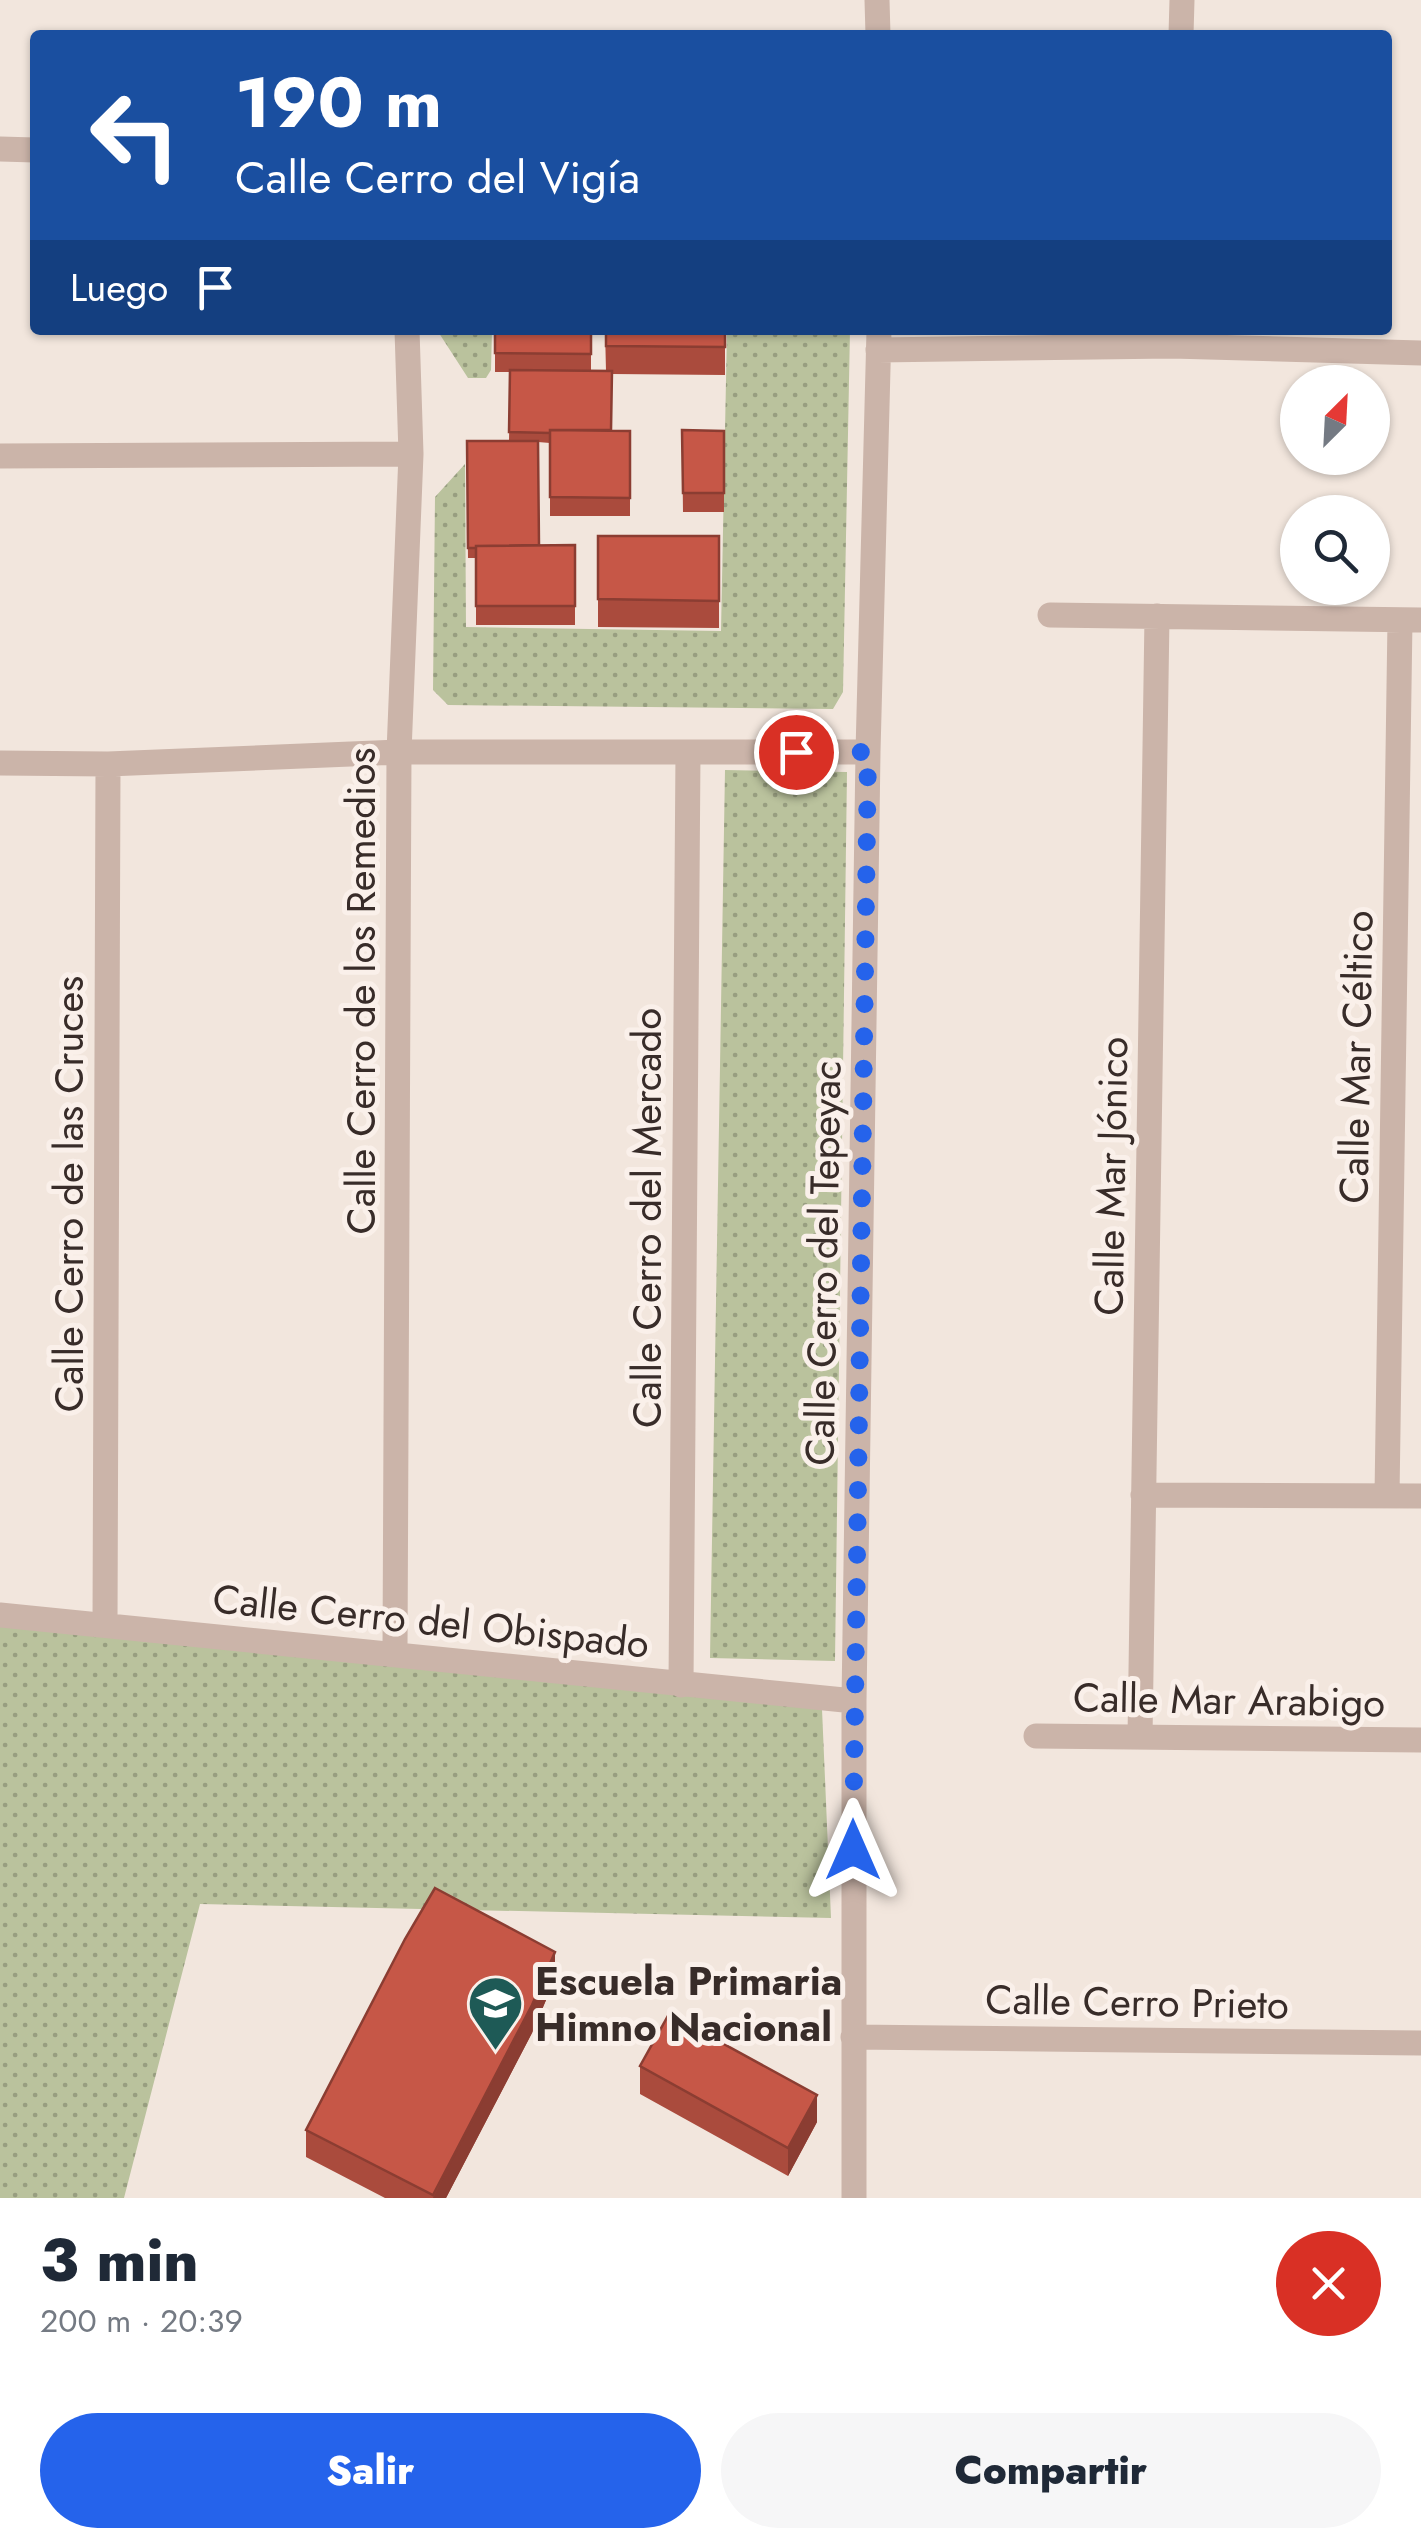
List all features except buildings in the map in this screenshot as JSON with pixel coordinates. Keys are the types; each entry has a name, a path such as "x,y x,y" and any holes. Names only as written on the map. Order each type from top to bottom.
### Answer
{"street":[{"path":"878,0 878,30"},
{"path":"1181,30 1182,0"},
{"path":"0,149 30,150"},
{"name":"Calle Cerro de los Remedios","path":"395,1652 399,752 412,454 407,335"},
{"path":"878,340 1172,338 1421,353"},
{"name":"Calle Cerro del Tepeyac","path":"854,2198 854,1701 878,340"},
{"path":"0,456 412,454"},
{"path":"1050,615 1410,620"},
{"name":"Calle Mar Jónico","path":"1140,1737 1157,616"},
{"name":"Calle Mar Céltico","path":"1387,1496 1410,620"},
{"path":"0,763 108,764 399,752 868,752"},
{"name":"Calle Cerro del Mercado","path":"682,1685 688,752"},
{"name":"Calle Cerro de las Cruces","path":"105,1625 108,764"},
{"path":"1144,1495 1421,1496"},
{"name":"Calle Cerro del Obispado","path":"0,1615 854,1701"},
{"name":"Calle Mar Arabigo","path":"1036,1736 1421,1740"},
{"name":"Calle Cerro Prieto","path":"853,2037 1421,2043"}],"green space":[{"path":"440,335 492,335 491,370 486,378 468,378"},
{"path":"727,335 850,335 843,692 833,709 448,705 433,690 435,497 465,464 466,627 721,631"},
{"path":"725,770 847,772 835,1661 710,1658"},
{"path":"0,1618 822,1709 831,1918 200,1904 124,2198 0,2198"}],"place":[{"name":"Escuela Primaria Himno Nacional","path":"496,2053"}],"route":[{"path":"796,752 868,752 853,1850"}]}
